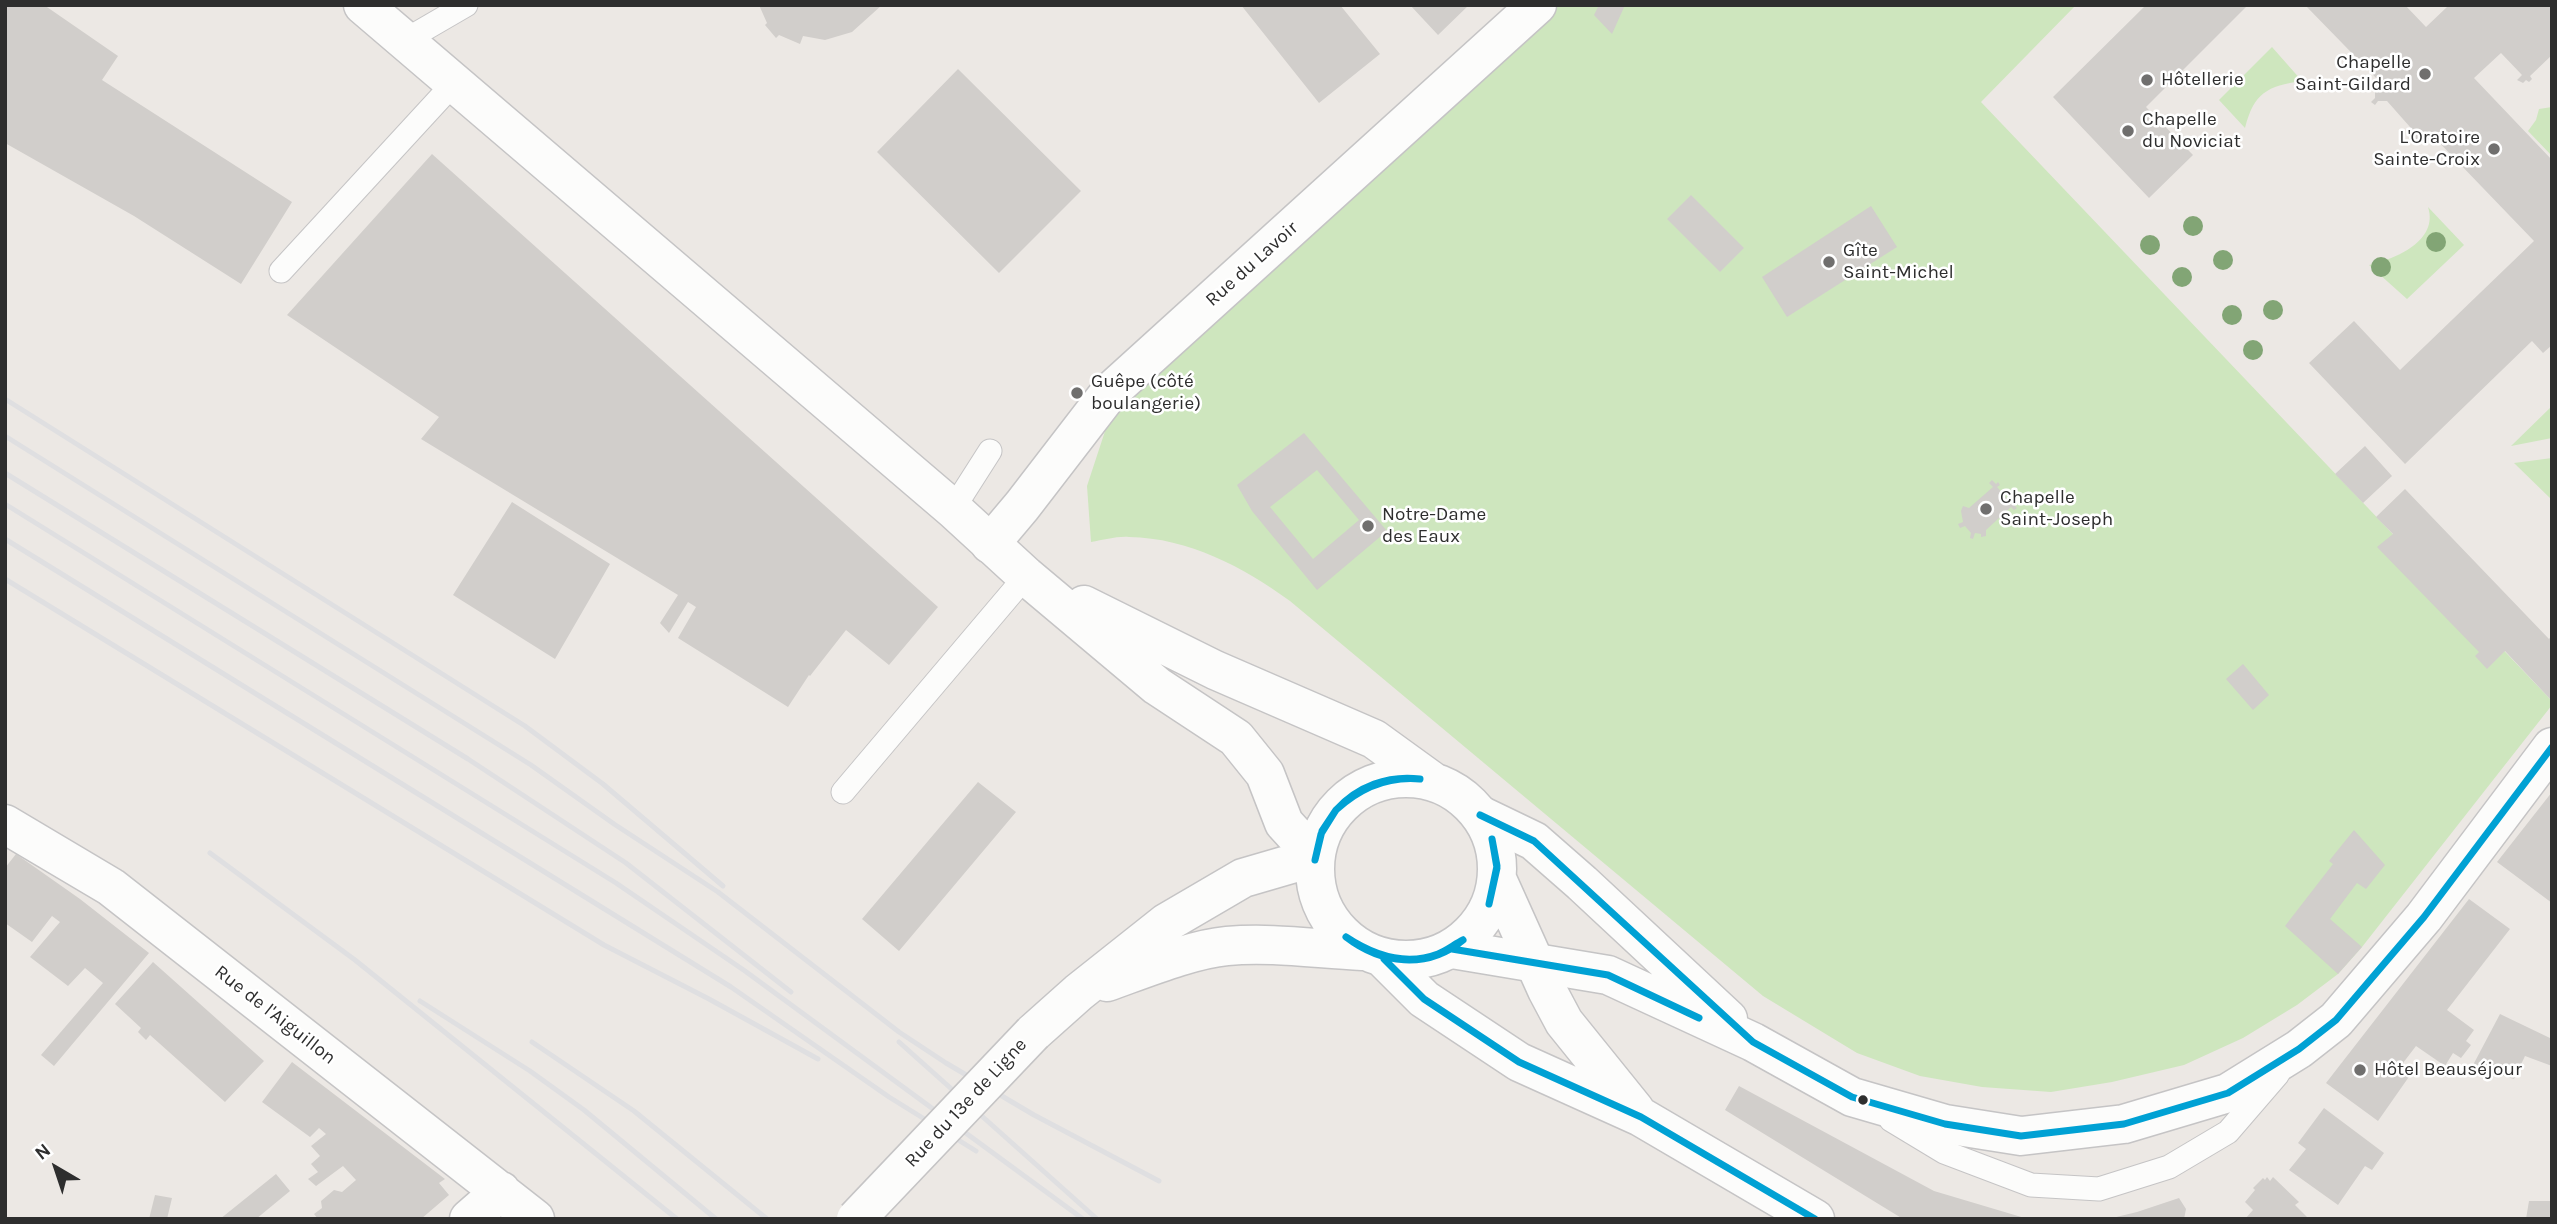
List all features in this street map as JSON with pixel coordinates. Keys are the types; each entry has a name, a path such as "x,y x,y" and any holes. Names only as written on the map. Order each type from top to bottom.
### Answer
{"main road":[{"path":"363,5 953,509 1026,576 1157,685 1236,738 1265,774 1284,823 1315,857"},
{"name":"Rue du Lavoir","path":"990,544 1109,393 1537,5"},
{"path":"1026,576 1215,670 1374,739 1432,781 1467,801 1480,815 1491,835 1497,857 1497,879 1490,907 1474,931 1452,949 1431,958 1407,961 1373,955"},
{"path":"1452,949 1608,975 1753,1042 1852,1097 1945,1124 2021,1136 2124,1124 2228,1093 2299,1049 2336,1020 2424,917 2552,747"},
{"path":"1432,781 1406,778 1380,781 1356,792 1336,809 1322,831 1315,857 1315,885 1324,911 1340,934 1373,955 1424,999 1519,1062 1641,1117 1815,1219"},
{"path":"1480,815 1534,841 1583,883 1753,1042"},
{"name":"Rue de l'Aiguillon","path":"5,824 111,887 535,1219"},
{"name":"Rue du 13e de Ligne","path":"856,1219 1032,1033 1166,923 1243,878 1315,857"},
{"path":"1497,879 1564,1022 1641,1117"},
{"name":"Rue du 13e de Ligne","path":"1079,992 1172,959 1224,946 1277,945 1373,955"},
{"path":"469,1219 501,1191"}],"lane":[{"path":"404,41 466,5"},
{"path":"281,271 454,83"},
{"path":"953,509 990,451"},
{"path":"843,792 1026,576"},
{"path":"1852,1097 1944,1152 2031,1185 2099,1189 2169,1167 2228,1132 2299,1049"}],"green space":[{"path":"1553,5 2076,5 1981,102 2552,701 2552,705 2338,974 2297,1005 2243,1038 2184,1065 2112,1082 2051,1092 1982,1087 1920,1076 1857,1053 1763,996 1290,601 1272,589 1234,566 1173,543 1124,537 1091,542 1087,486 1109,419"},
{"path":"2272,47 2302,81 2264,93 2253,107 2245,128 2219,100"},
{"path":"2552,107 2552,156 2528,131 2536,120 2539,109"},
{"path":"2428,207 2464,245 2407,299 2369,265 2402,253 2421,239 2430,219"},
{"path":"2552,406 2552,438 2511,446"},
{"path":"2552,458 2552,500 2514,463"}],"building":[{"path":"5,5 44,5 118,56 102,80 292,202 241,284 134,216 5,143"},
{"path":"759,5 882,5 852,32 825,40 803,36 800,44 779,35 776,38 765,25 767,23"},
{"path":"1241,5 1340,5 1380,54 1319,103"},
{"path":"1410,5 1469,5 1438,35"},
{"path":"1599,5 1625,5 1612,34 1594,15"},
{"path":"2146,5 2248,5 2146,107 2193,155 2149,198 2053,97"},
{"path":"2305,5 2405,5 2426,27 2447,7 2445,5 2552,5 2552,55 2530,76 2532,79 2529,82 2517,80 2522,75 2501,53 2474,78 2552,160 2552,345 2543,353 2532,341 2405,464 2309,363 2354,321 2400,370 2534,241 2431,134 2428,143 2416,139 2413,142 2409,139 2412,137 2410,127 2387,101 2378,101 2375,105 2371,102 2375,98 2373,86 2376,82 2378,86 2381,83"},
{"path":"958,69 1081,191 999,273 877,152"},
{"path":"432,154 938,607 889,665 846,630 809,675 788,707 678,638 696,607 688,602 669,633 660,623 678,595 421,439 439,417 287,315"},
{"path":"1691,195 1744,248 1720,272 1667,219"},
{"name":"Gîte Saint-Michel","path":"1871,206 1897,247 1787,317 1762,277"},
{"path":"1304,433 1387,531 1317,590 1252,511 1237,485","holes":["1317,470 1359,520 1313,559 1270,507"]},
{"path":"2365,446 2392,476 2363,503 2335,474"},
{"name":"Chapelle Saint-Joseph","path":"1992,480 1996,484 1998,482 2000,485 1997,487 2011,503 2014,500 2016,502 2014,505 2017,508 2014,510 2011,507 1986,530 1986,536 1981,537 1981,534 1975,533 1973,539 1970,538 1971,533 1965,526 1960,528 1958,524 1963,522 1961,511 1963,506 1969,508 1993,487 1989,483"},
{"path":"2405,489 2549,639 2552,635 2552,701 2505,651 2487,669 2475,656 2479,652 2377,547 2393,534 2376,517"},
{"path":"512,502 610,564 555,659 453,595"},
{"path":"2243,664 2269,695 2253,710 2226,679"},
{"path":"978,782 1016,812 899,951 862,919"},
{"path":"2552,792 2552,903 2497,862"},
{"path":"2354,830 2385,865 2366,889 2357,883 2330,919 2362,947 2338,974 2285,926 2333,864 2329,861"},
{"path":"16,854 80,899 149,953 54,1066 41,1055 103,983 85,968 68,986 30,957 60,922 52,916 32,942 5,923 5,868"},
{"path":"2469,899 2510,929 2447,1010 2474,1030 2466,1041 2471,1045 2461,1058 2453,1053 2445,1066 2416,1046 2403,1063 2413,1071 2378,1121 2326,1083"},
{"path":"153,962 264,1061 225,1102 150,1035 146,1040 138,1032 141,1028 115,1004"},
{"path":"2500,1014 2552,1039 2552,1066 2525,1056 2514,1079 2472,1067"},
{"path":"292,1062 445,1179 439,1183 449,1195 421,1219 318,1219 314,1214 322,1208 321,1201 334,1190 342,1192 356,1180 343,1166 316,1186 308,1179 318,1172 311,1164 320,1156 311,1146 326,1134 319,1128 310,1137 262,1102"},
{"path":"1739,1086 1934,1191 2028,1219 1903,1219 1725,1110"},
{"path":"2324,1108 2384,1153 2372,1170 2365,1166 2338,1205 2289,1170 2306,1149 2298,1143"},
{"path":"276,1174 290,1191 256,1219 220,1219"},
{"path":"2267,1177 2270,1181 2273,1177 2299,1202 2295,1205 2309,1219 2245,1219 2253,1210 2245,1202 2255,1190 2253,1188"},
{"path":"155,1195 172,1198 167,1219 149,1219"},
{"path":"2179,1198 2186,1209 2184,1219 2108,1219 2137,1212"},
{"path":"2529,1201 2552,1201 2552,1219 2526,1219"}],"railway":[{"path":"5,399 525,726 603,784 723,886"},
{"path":"5,436 531,765 614,824 718,892 899,1032 946,1063 1034,1115 1159,1181"},
{"path":"5,473 468,759 626,863 791,992"},
{"path":"5,504 616,883 745,971 1083,1219"},
{"path":"5,539 731,987 889,1097 976,1151"},
{"path":"5,579 604,945 818,1059"},
{"path":"210,853 355,960 677,1219"},
{"path":"420,1001 530,1071 584,1110 716,1219"},
{"path":"532,1042 634,1111 767,1219"},
{"path":"899,1042 1097,1219"}],"transit line":[{"path":"1480,815 1534,841 1753,1042 1852,1097 1945,1124 2021,1136 2124,1124 2228,1093 2299,1049 2336,1020 2424,917 2552,747"},
{"path":"1336,810 1354,794 1374,784 1396,779 1420,779"},
{"path":"1336,810 1355,795 1375,785 1396,779 1420,779"},
{"path":"1315,860 1322,831 1336,810"},
{"path":"1315,860 1321,834 1336,810"},
{"path":"1489,904 1497,866 1492,839"},
{"path":"1489,904 1497,868 1492,839"},
{"path":"1346,937 1367,949 1402,959 1438,954 1463,940"},
{"path":"1346,937 1374,953 1404,960 1434,956 1463,940"},
{"path":"1452,949 1608,975 1699,1018"},
{"path":"1384,959 1424,999 1519,1062 1641,1117 1815,1219"}],"place":[{"name":"Chapelle Saint-Gildard","path":"2425,74"},
{"name":"Hôtellerie","path":"2147,80"},
{"name":"Chapelle du Noviciat","path":"2128,131"},
{"name":"L'Oratoire Sainte-Croix","path":"2494,149"},
{"name":"Gîte Saint-Michel","path":"1829,262"},
{"name":"Guêpe (côté boulangerie)","path":"1077,393"},
{"name":"Chapelle Saint-Joseph","path":"1986,509"},
{"name":"Notre-Dame des Eaux","path":"1368,526"},
{"name":"Hôtel Beauséjour","path":"2360,1070"}]}
